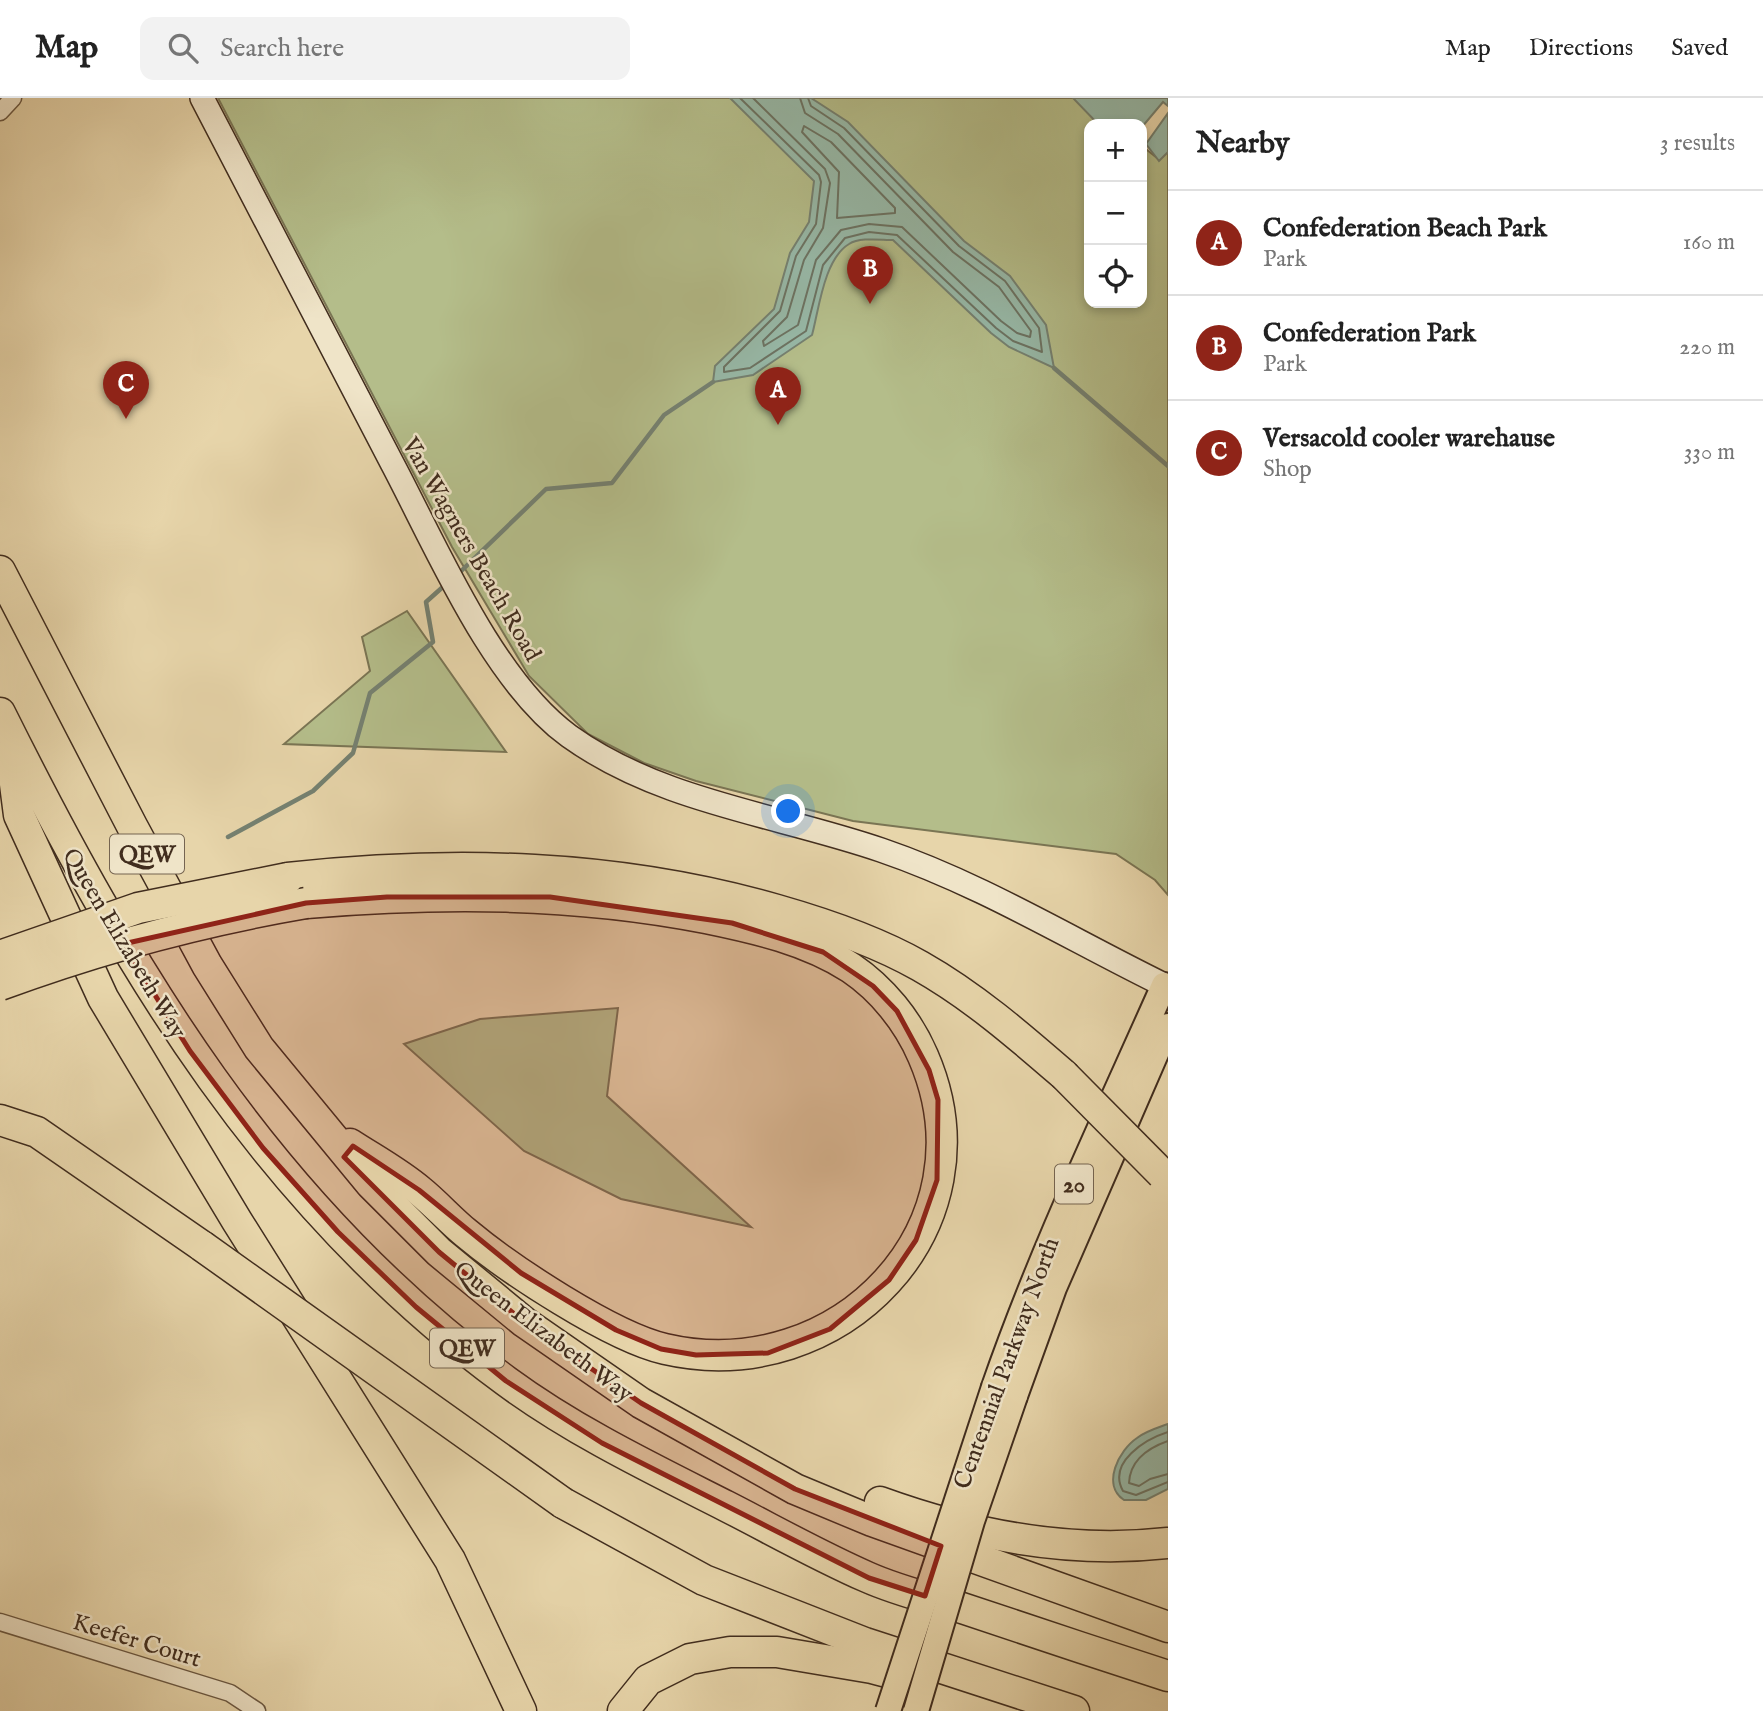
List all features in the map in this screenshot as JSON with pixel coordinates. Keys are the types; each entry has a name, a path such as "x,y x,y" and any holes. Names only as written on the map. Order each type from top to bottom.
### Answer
{"highway":[{"name":"Queen Elizabeth Way","path":"0,571 207,965 259,1048 371,1184 439,1252 524,1322 641,1403 796,1489 872,1521 1168,1627"},
{"name":"Queen Elizabeth Way","path":"4,721 67,848 134,962 190,1051 263,1148 338,1232 416,1307 506,1381 602,1443 869,1578 1168,1676"},
{"path":"4,721 19,815 103,998 237,1222 450,1560 521,1711"},
{"path":"0,956 138,908 209,891 357,870 492,866 559,870 655,881 736,898 863,939 919,965 1001,1022 1064,1075 1165,1177"},
{"path":"0,985 145,937 225,917 306,903 459,894 550,897 647,906 732,923 791,940 823,952 852,969 897,1011 917,1041 938,1100 941,1141 937,1180 926,1215 916,1240 889,1280 858,1311 830,1329 768,1353 732,1357 661,1349 616,1330 521,1273 467,1234 419,1190 318,1122"},
{"path":"0,1120 37,1132 563,1503 704,1580 865,1643 1074,1711"},
{"path":"796,1489 838,1486 915,1514 1013,1539 1111,1546 1168,1543"},
{"path":"623,1711 648,1680 690,1659 730,1652 777,1652 872,1668 915,1681 968,1678"}],"main road":[{"name":"Centennial Parkway North","path":"916,1711 972,1521 1040,1265 1166,986"},
{"name":"Centennial Parkway North","path":"888,1711 1005,1391 1054,1288 1168,1026"},
{"path":"1129,1114 1141,1103 1157,1078 1168,1069"}],"street":[{"path":"0,112 13,98"},
{"name":"Van Wagners Beach Road","path":"202,98 492,649 529,698 566,734 626,772 717,805 833,835 932,869 1051,925 1166,986"},
{"name":"Keefer Court","path":"0,1622 230,1693 257,1711"}],"highlighted area":[{"path":"387,897 550,897 732,923 823,952 873,986 897,1011 929,1070 938,1100 937,1180 916,1240 889,1280 830,1329 768,1353 696,1355 661,1349 616,1330 521,1273 419,1190 353,1146 344,1157 439,1252 524,1322 641,1403 795,1489 941,1546 925,1596 869,1578 602,1443 506,1381 416,1307 338,1232 263,1148 190,1051 123,944 306,903"}],"green space":[{"path":"218,98 1090,98 1110,119 1084,119 1084,308 1147,308 1147,150 1156,157 1168,142 1168,895 1155,880 1116,854 853,821 696,781 644,763 588,734 529,676 452,547"},
{"path":"407,611 506,752 284,744 370,671 362,637"},
{"path":"618,1008 607,1096 751,1227 621,1199 524,1151 404,1044 480,1019"}],"water":[{"path":"730,98 811,98 848,122 964,241 1010,276 1046,325 1054,368 1009,347 991,333 893,240 870,239 849,244 834,261 824,285 812,335 753,375 713,382 715,366 774,309 790,253 809,222 814,181"},
{"path":"1073,98 1168,98 1168,106 1163,102 1147,121 1093,119"},
{"path":"1168,113 1168,152 1159,161 1147,143"},
{"path":"1168,1424 1168,1489 1146,1500 1124,1500 1117,1494 1114,1486 1113,1477 1119,1459 1137,1438"}],"waterway":[{"path":"1054,368 1168,466"},
{"path":"457,575 546,489 612,483 664,415 713,382"},
{"path":"228,837 313,791 353,753 370,693 433,642 426,602 445,585"}],"place":[{"name":"Confederation Park","path":"870,304"},
{"name":"Versacold cooler warehause","path":"126,419"},
{"name":"Confederation Beach Park","path":"778,425"}]}
